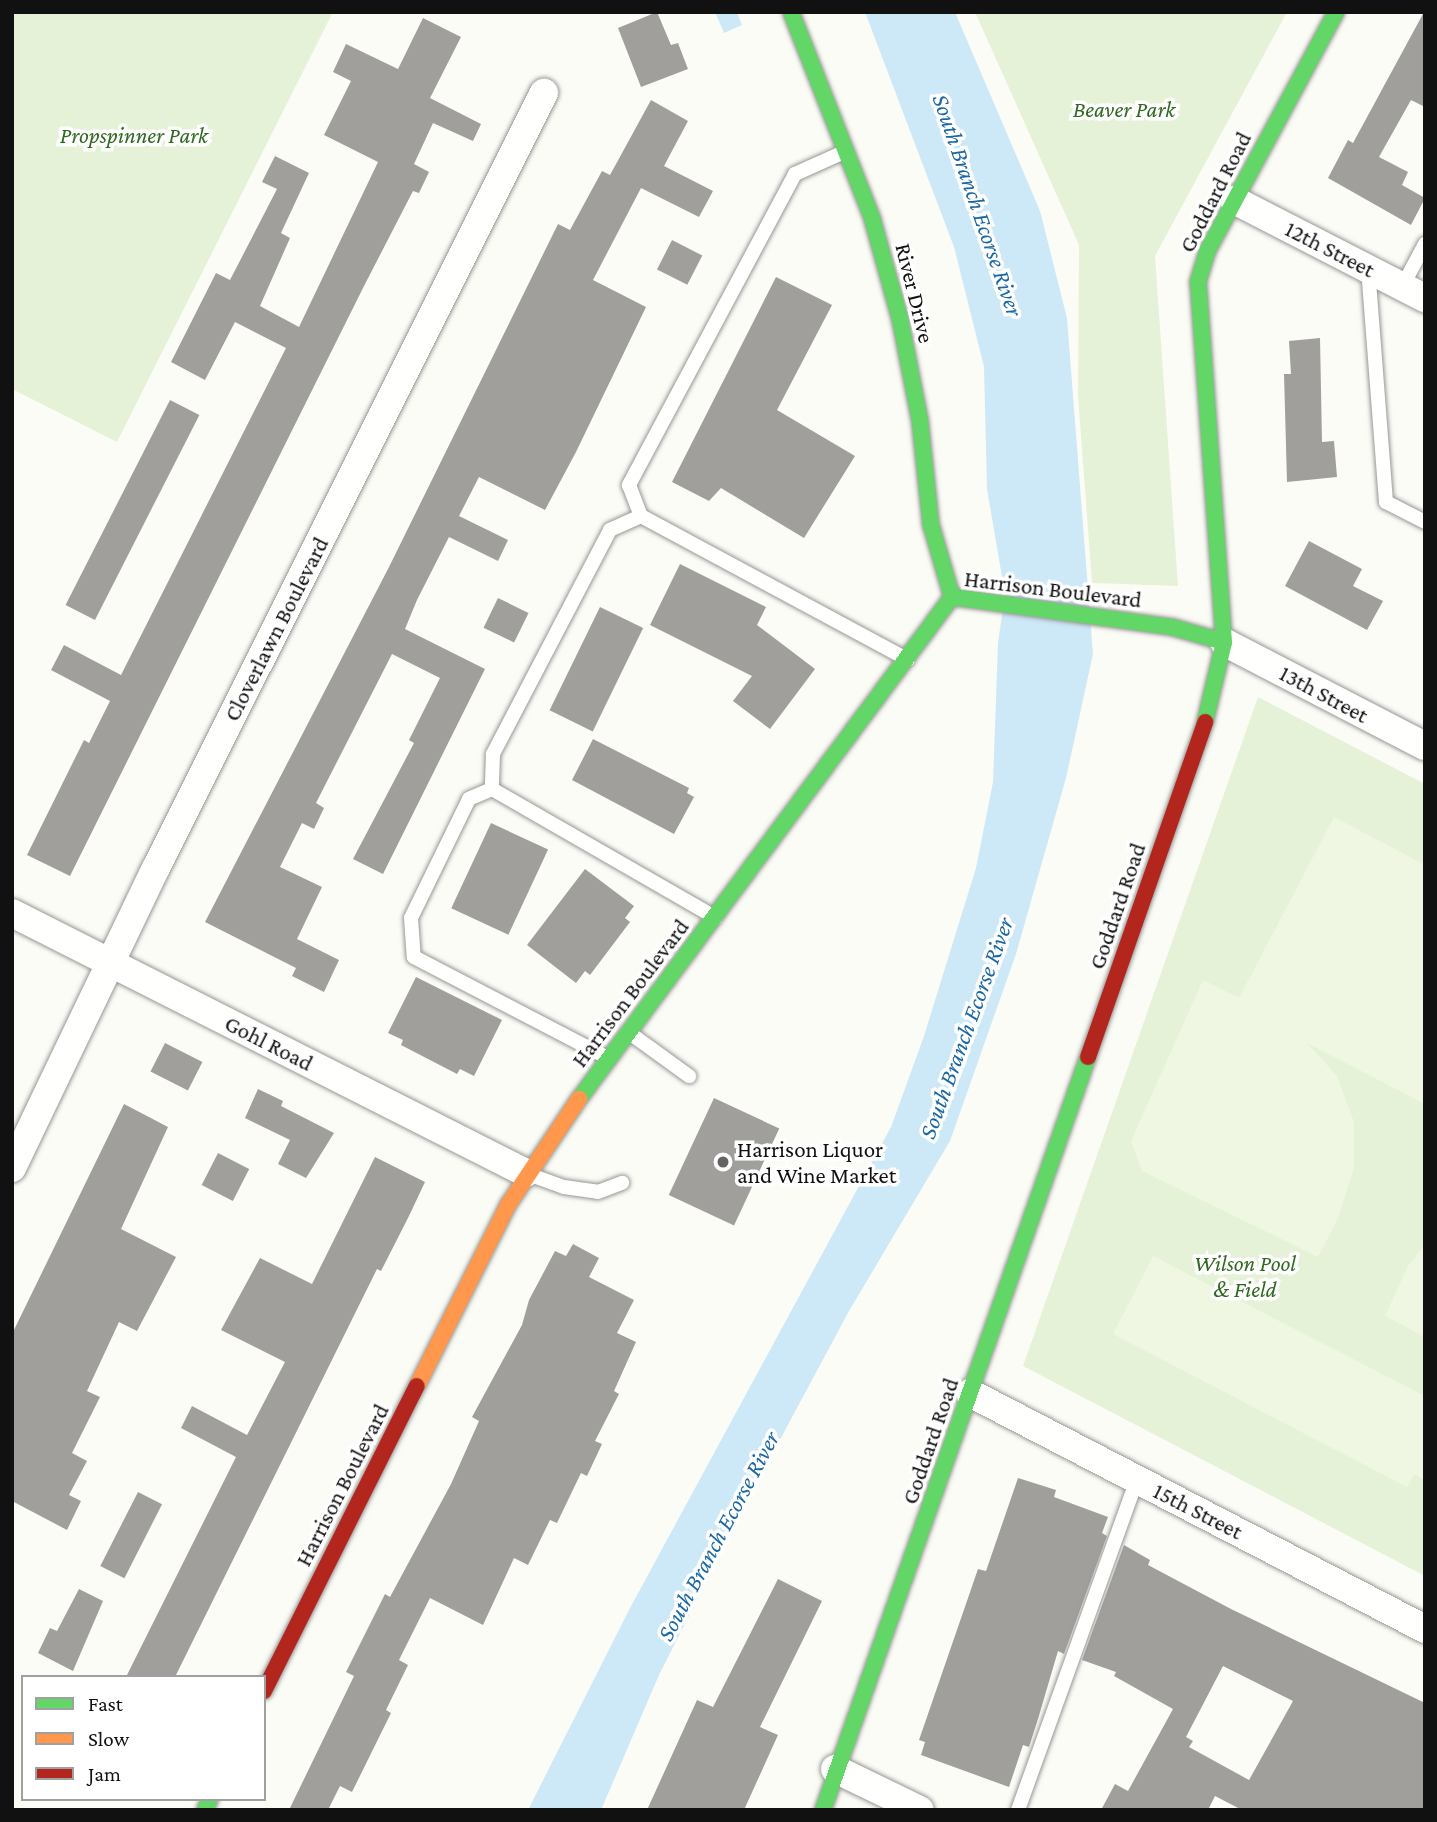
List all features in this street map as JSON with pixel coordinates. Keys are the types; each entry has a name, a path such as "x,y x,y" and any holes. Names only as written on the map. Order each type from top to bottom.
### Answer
{"street":[{"name":"River Drive","path":"791,12 847,150 900,319 920,421 930,525 952,597"},
{"name":"Goddard Road","path":"823,1810 835,1769 1211,706 1224,642 1198,282 1208,250 1336,12"},
{"name":"Cloverlawn Boulevard","path":"12,1168 111,963 544,93"},
{"name":"12th Street","path":"1234,200 1413,292"},
{"name":"Harrison Boulevard","path":"266,1687 526,1173 909,661 952,597 1117,618 1224,642"},
{"name":"13th Street","path":"1224,642 1425,747"},
{"name":"Gohl Road","path":"12,913 526,1173"},
{"name":"15th Street","path":"970,1393 1425,1629"},
{"path":"835,1769 920,1810"}],"lane":[{"path":"847,150 795,174 629,485 641,516 909,661"},
{"path":"1413,292 1425,244"},
{"path":"1368,268 1386,502 1425,522"},
{"path":"492,789 493,754 610,530 641,516"},
{"path":"492,789 716,918"},
{"path":"492,789 469,799 411,918 414,957 609,1059"},
{"path":"629,1032 689,1076"},
{"path":"526,1173 564,1187 598,1192 622,1183"},
{"path":"1018,1810 1137,1480"}],"green space":[{"name":"Propspinner Park","path":"12,12 333,12 117,442 12,389"},
{"name":"Beaver Park","path":"975,12 1287,12 1155,256 1178,586 1092,583 1078,396 1079,245"},
{"name":"Wilson Pool & Field","path":"1258,697 1425,784 1425,1576 1023,1366"},
{"path":"1334,817 1425,865 1425,1104 1307,1043 1337,1076 1354,1122 1354,1168 1338,1218 1318,1257 1142,1171 1131,1141 1203,980 1239,998"},
{"path":"1425,1245 1425,1337 1385,1316 1408,1266"},
{"path":"1153,1256 1425,1396 1425,1480 1414,1474 1407,1487 1113,1334"}],"water":[{"path":"715,12 737,12 742,25 724,33"},
{"name":"South Branch Ecorse River","path":"865,12 955,12 1040,211 1067,318 1093,654 1066,778 1016,954 950,1141 849,1311 745,1505 659,1675 601,1810 528,1810 630,1608 891,1127 924,1036 976,868 993,782 998,643 1005,594 987,489 984,367 954,247"}],"building":[{"path":"657,12 671,45 678,43 688,69 641,87 618,28"},
{"path":"1424,12 1425,107 1411,100 1379,157 1408,172 1402,185 1425,198 1411,225 1328,178 1348,140 1353,143"},
{"path":"423,18 461,37 430,98 481,124 473,141 433,123 414,164 429,172 419,193 413,191 364,286 70,876 27,855 84,740 89,743 110,701 51,670 64,645 121,675 286,348 235,322 205,380 171,362 216,273 230,280 277,189 262,182 275,156 309,173 281,233 290,238 260,306 299,327 378,162 324,135 351,81 333,72 346,44 398,69"},
{"path":"651,100 688,121 664,166 713,191 699,217 641,188 593,280 646,307 545,510 479,477 459,516 508,540 498,561 449,537 417,600 405,629 485,669 383,874 353,859 414,743 409,740 440,678 392,654 316,803 324,808 314,829 302,823 280,867 322,887 297,939 339,960 324,992 292,976 296,968 205,922 389,567 558,224 570,230 602,171 610,175"},
{"path":"672,240 702,255 687,285 657,269"},
{"path":"776,277 832,305 777,410 855,456 804,538 721,488 709,501 672,482"},
{"path":"1320,338 1322,442 1334,441 1337,477 1287,482 1284,374 1291,374 1289,341"},
{"path":"170,400 199,415 95,620 66,605"},
{"path":"1309,541 1362,569 1353,586 1383,601 1367,630 1285,586"},
{"path":"680,564 766,607 757,625 815,669 770,729 733,701 752,676 650,625"},
{"path":"498,598 529,613 514,643 484,628"},
{"path":"600,607 643,628 593,731 550,710"},
{"path":"593,739 689,788 687,793 694,797 674,834 572,780"},
{"path":"491,823 548,850 508,935 451,908"},
{"path":"585,869 634,906 625,918 630,922 590,975 585,971 576,983 527,945"},
{"path":"416,977 502,1020 474,1076 460,1069 457,1074 401,1045 403,1040 388,1033"},
{"path":"165,1043 202,1062 188,1091 150,1072"},
{"path":"258,1089 283,1101 281,1106 334,1133 306,1178 278,1164 290,1140 245,1118"},
{"name":"Harrison Liquor and Wine Market","path":"714,1098 779,1128 734,1225 669,1195"},
{"path":"124,1104 168,1127 121,1229 176,1257 137,1331 119,1322 87,1391 100,1397 72,1453 87,1461 69,1495 81,1501 67,1530 12,1501 12,1334"},
{"path":"218,1153 249,1169 233,1201 202,1185"},
{"path":"375,1157 425,1182 381,1271 377,1269 176,1675 127,1675 236,1457 181,1428 192,1406 247,1435 285,1362 221,1330 260,1258 312,1284"},
{"path":"573,1244 599,1258 589,1277 634,1300 617,1333 636,1342 614,1391 619,1394 595,1441 602,1444 587,1476 581,1473 557,1523 550,1520 528,1565 514,1558 483,1625 430,1598 399,1660 408,1665 386,1710 391,1713 352,1792 340,1786 328,1810 289,1810 354,1676 346,1672 385,1594 390,1597 451,1484 479,1421 472,1417 522,1325 529,1300 555,1251 566,1256"},
{"path":"1018,1478 1056,1490 1054,1497 1108,1517 1102,1533 1107,1536 1064,1654 1058,1651 1029,1747 1023,1745 1009,1787 921,1755 925,1742 919,1740 978,1569 986,1571"},
{"path":"138,1492 162,1504 124,1578 100,1566"},
{"path":"1124,1545 1150,1560 1148,1565 1231,1609 1425,1703 1425,1810 1242,1810 1215,1796 1208,1810 1101,1810 1115,1784 1128,1791 1173,1709 1114,1676 1116,1672 1082,1660","holes":["1223,1666 1293,1701 1249,1780 1189,1747 1193,1741 1186,1737"]},
{"path":"778,1579 822,1601 760,1727 778,1735 744,1810 647,1810 697,1700 713,1707"},
{"path":"79,1589 103,1601 73,1671 38,1653 50,1628 57,1631"}],"traffic: fast":[{"path":"791,12 872,218 900,319 920,421 931,525 952,597"},
{"path":"1205,722 1224,642 1198,282 1208,250 1336,12"},
{"path":"952,597 1172,627 1224,642"},
{"path":"579,1099 952,597"},
{"path":"823,1810 1088,1057"},
{"path":"205,1810 209,1801"}],"traffic: slow":[{"path":"417,1386 508,1205 579,1099"}],"traffic: jam":[{"path":"1088,1057 1205,722"},
{"path":"266,1687 417,1386"}],"place":[{"name":"Harrison Liquor and Wine Market","path":"723,1162"}]}
